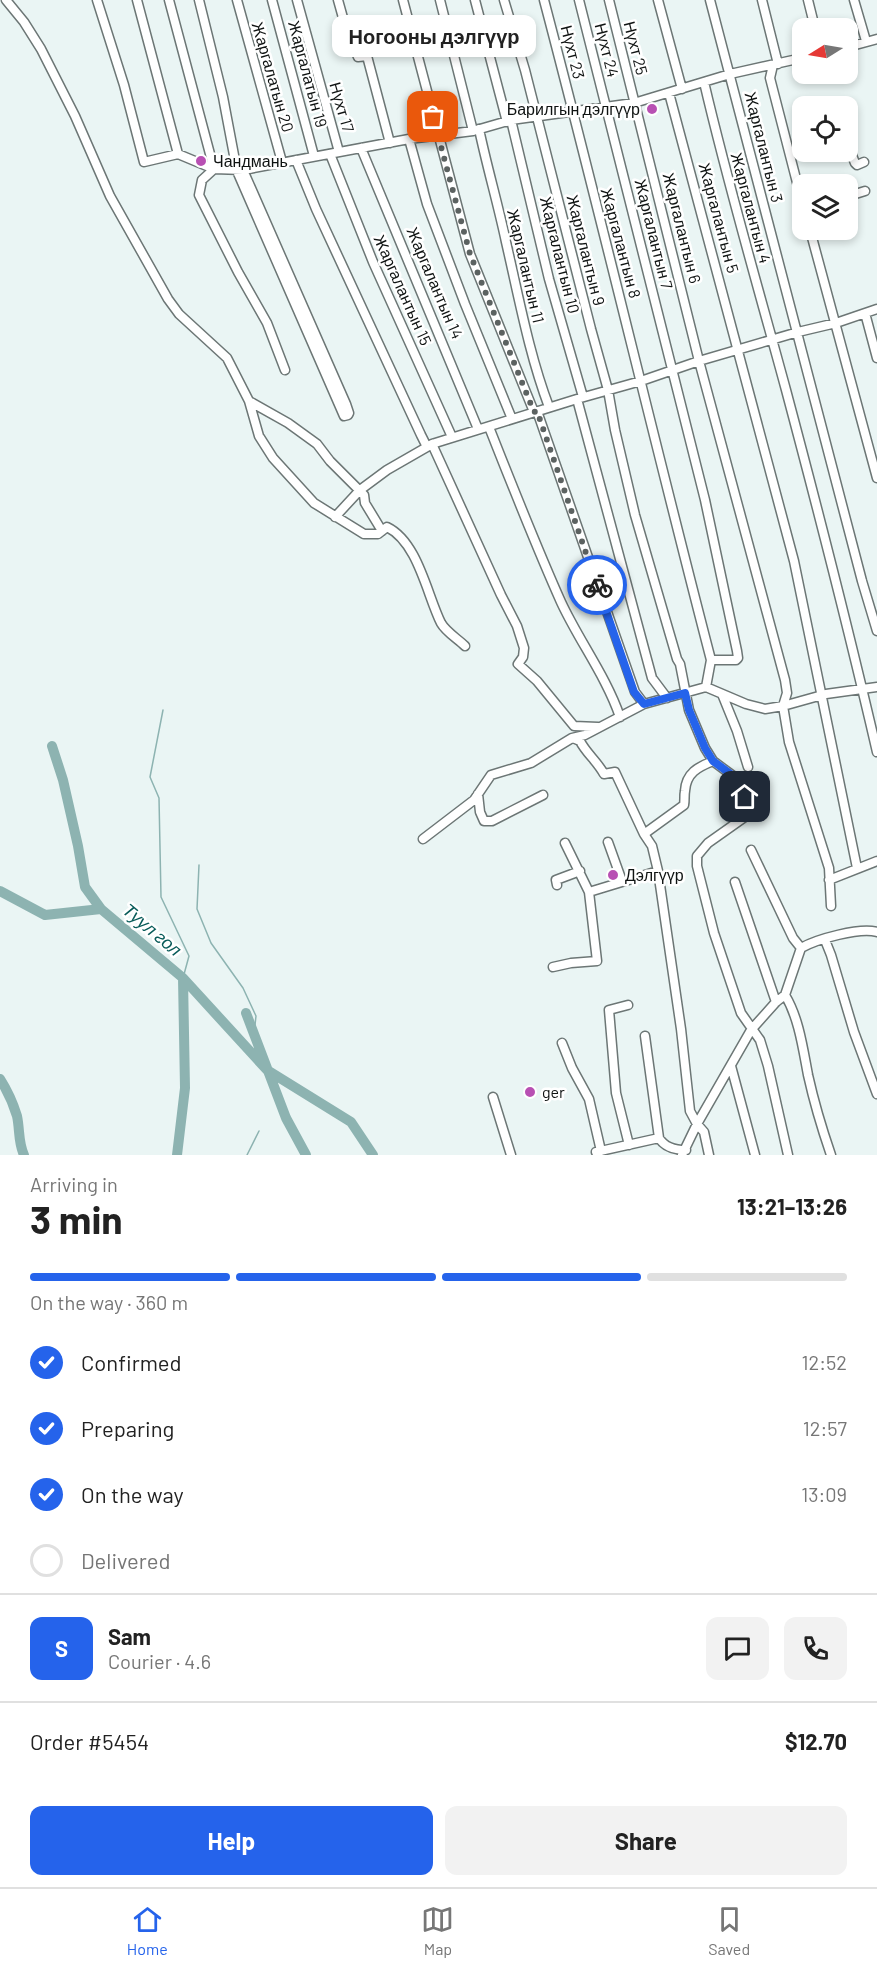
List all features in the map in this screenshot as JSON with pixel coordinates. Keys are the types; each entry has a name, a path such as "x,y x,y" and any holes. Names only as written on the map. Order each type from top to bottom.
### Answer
{"street":[{"path":"6,0 41,48 75,116 110,196 168,299 179,314 226,358 249,401 259,436 273,458 314,503 335,517 364,534 378,534 387,527 395,531 417,561 442,626 465,646"},
{"path":"97,0 124,85 144,162 178,154 214,169 240,170 409,139 476,130 536,116 634,103 730,74 792,60"},
{"path":"137,0 178,154"},
{"path":"169,0 214,169"},
{"path":"199,0 240,170 346,405 348,415 344,416 295,295"},
{"name":"Жаргалатын 20","path":"237,0 282,162"},
{"name":"Жаргалатын 19","path":"272,0 314,156"},
{"name":"Нүхт 17","path":"297,0 335,153"},
{"path":"338,0 358,57 367,56 390,143"},
{"path":"403,0 470,254 536,412 634,692 644,704"},
{"name":"Жаргалантын 11","path":"440,0 505,234 531,353 549,407"},
{"name":"Жаргалантын 10","path":"475,0 509,121 652,678 667,698"},
{"name":"Жаргалантын 9","path":"504,0 608,390 635,514 677,659 681,664 689,710 713,761"},
{"name":"Нүхт 23","path":"544,0 571,111"},
{"name":"Нүхт 24","path":"579,0 605,106"},
{"name":"Нүхт 25","path":"609,0 634,103"},
{"path":"658,0 682,88"},
{"name":"Жаргалантын 3","path":"710,0 877,631"},
{"path":"762,0 776,64 770,78 795,174"},
{"path":"808,0 812,18"},
{"path":"854,0 866,41"},
{"path":"858,43 877,39"},
{"name":"Жаргалантын 4","path":"704,82 863,690 877,752"},
{"name":"Жаргалантын 5","path":"669,93 794,561 857,868"},
{"name":"Жаргалантын 6","path":"634,103 699,361 788,693 783,706 789,742 829,868 831,906"},
{"name":"Жаргалантын 7","path":"605,106 705,500 737,651 736,660 711,660"},
{"name":"Жаргалантын 8","path":"571,111 711,660"},
{"path":"409,139 427,204 512,419"},
{"name":"Жаргалантын 14","path":"362,148 478,429"},
{"name":"Жаргалантын 15","path":"335,153 373,262 452,437"},
{"path":"296,160 316,209 517,626 524,648 523,657 518,664 537,681 574,726 598,727"},
{"path":"855,162 857,165 864,162"},
{"path":"214,169 202,180 200,195 238,272 267,323 285,370"},
{"path":"858,193 865,191"},
{"path":"813,240 877,478"},
{"path":"335,517 359,491 387,470 430,446 452,437 877,309"},
{"path":"865,313 877,358"},
{"path":"249,401 288,423 317,444 330,461 364,495 365,503 382,531"},
{"path":"489,427 562,604 607,687 620,717"},
{"path":"706,687 711,660"},
{"path":"423,839 474,800 491,775 531,764 572,738 585,735 644,704 706,687 746,704 765,709 821,695 877,687"},
{"path":"722,694 748,767"},
{"path":"572,738 580,741 585,752 596,761 604,774 615,772 652,846 658,872 681,1029 690,1112 704,1132 709,1155"},
{"path":"644,834 684,805 686,781 689,774 703,765 713,761 740,781 748,814 708,843 697,856 697,866 714,933 741,1013 760,1040 788,1155"},
{"path":"478,794 480,812 484,821 492,821 543,795"},
{"path":"608,842 622,881"},
{"path":"553,967 597,961 589,892 565,843"},
{"path":"751,850 792,938 801,948"},
{"path":"828,880 877,861"},
{"path":"557,885 556,880 580,871"},
{"path":"589,892 658,872"},
{"path":"735,882 776,1002"},
{"path":"801,948 825,939 861,931 870,930 877,933"},
{"path":"825,939 854,1032 877,1094"},
{"path":"645,1036 659,1138 662,1143 684,1152 697,1124 752,1030 785,995 801,948"},
{"path":"785,995 790,1004 814,1100 831,1155"},
{"path":"628,1005 609,1010 616,1093 629,1145"},
{"path":"562,1043 572,1068 589,1099 599,1152 659,1138"},
{"path":"731,1066 755,1155"},
{"path":"493,1097 511,1155"}],"waterway":[{"path":"163,710 150,777 159,798 161,897 189,956 183,978"},
{"path":"52,746 63,780 85,887 101,909"},
{"path":"199,865 197,909 211,943 243,988 256,1016 254,1034"},
{"name":"Туул гол","path":"0,891 45,915 101,909 183,978 185,1088 177,1155"},
{"path":"183,978 267,1070 351,1122 373,1155"},
{"path":"246,1013 286,1118 306,1155"},
{"name":"Туул гол","path":"0,1079 17,1116 24,1155"},
{"path":"247,1155 259,1131"}],"way so far":[{"path":"433,117 470,254 534,412 537,411 597,585"}],"place":[{"name":"Барилгын дэлгүүр","path":"652,109"},
{"name":"Ногооны дэлгүүр","path":"433,117"},
{"name":"Чандмань","path":"201,161"},
{"name":"Дэлгүүр","path":"613,875"},
{"name":"ger","path":"530,1092"}],"route":[{"path":"597,585 634,692 644,704 685,693 689,710 705,748 713,761 740,781 745,797"}]}
